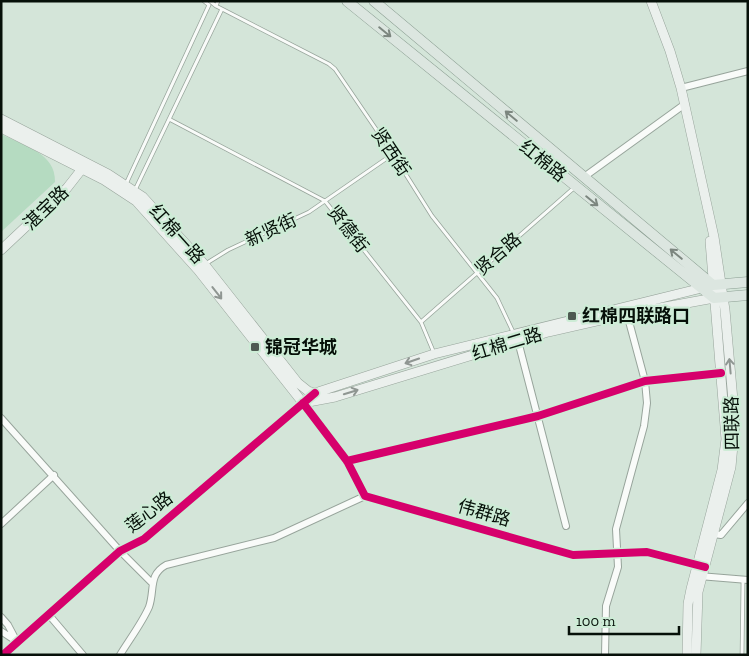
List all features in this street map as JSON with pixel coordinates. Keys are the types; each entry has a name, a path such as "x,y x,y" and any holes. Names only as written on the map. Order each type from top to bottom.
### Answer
{"main road":[{"name":"红棉路","path":"347,1 575,187 702,288 718,298"},
{"name":"红棉路","path":"374,1 584,177 717,284"},
{"name":"四联路","path":"650,1 670,50 681,88 709,218 717,284 721,373 726,423 725,455 701,566 688,604 687,655"},
{"name":"红棉一路","path":"1,119 84,166 136,201 201,267 298,383 308,391 315,393"},
{"name":"红棉一路","path":"1,128 126,184 157,210 303,403"},
{"name":"湛宝路","path":"1,250 67,188 84,166"},
{"path":"717,284 748,282"},
{"name":"红棉二路","path":"303,403 335,397 516,337 717,284"},
{"path":"718,298 748,295"},
{"name":"四联路","path":"701,566 714,534 731,467 735,438 718,298"},
{"name":"红棉二路","path":"315,393 434,354 627,314 718,298"},
{"name":"四联路","path":"696,655 698,576"}],"street":[{"path":"681,88 748,71"},
{"path":"584,177 685,104"},
{"path":"605,655 606,606 615,579 618,553 616,529 644,426 647,403 645,381 627,314"},
{"path":"516,337 566,526"},
{"path":"347,461 538,416 645,381 721,373"},
{"name":"莲心路","path":"3,655 120,551 144,538 315,393"},
{"path":"120,655 148,607 152,583 157,570 166,565 274,538 365,496 347,461 303,403"},
{"path":"1,418 120,551 152,583"},
{"path":"1,524 54,475"},
{"name":"伟群路","path":"365,496 574,555 647,552 701,566"},
{"path":"714,534 721,535 748,503"},
{"path":"698,576 745,581"},
{"path":"49,614 83,655"},
{"path":"1,617 8,625 17,642"},
{"path":"1,631 17,642"}],"lane":[{"path":"126,184 209,4 204,1"},
{"name":"贤西街","path":"210,1 216,6 329,64 393,154 432,216 498,298 516,337"},
{"path":"216,6 218,1"},
{"path":"135,190 222,9"},
{"name":"贤德街","path":"169,119 325,201 421,322 434,354"},
{"name":"新贤街","path":"201,267 228,250 309,212 393,154"},
{"name":"贤合路","path":"421,322 575,187"},
{"path":"742,655 745,581"}],"green space":[{"path":"1,134 44,157 54,172 55,182 1,232"}],"cycle path":[{"path":"347,461 538,416 645,381 721,373"},
{"path":"3,655 120,551 144,539 315,393"},
{"path":"303,403 347,461 365,496 573,555 647,552 705,567"}],"place":[{"name":"红棉四联路口","path":"572,316"},
{"name":"锦冠华城","path":"255,347"}]}
